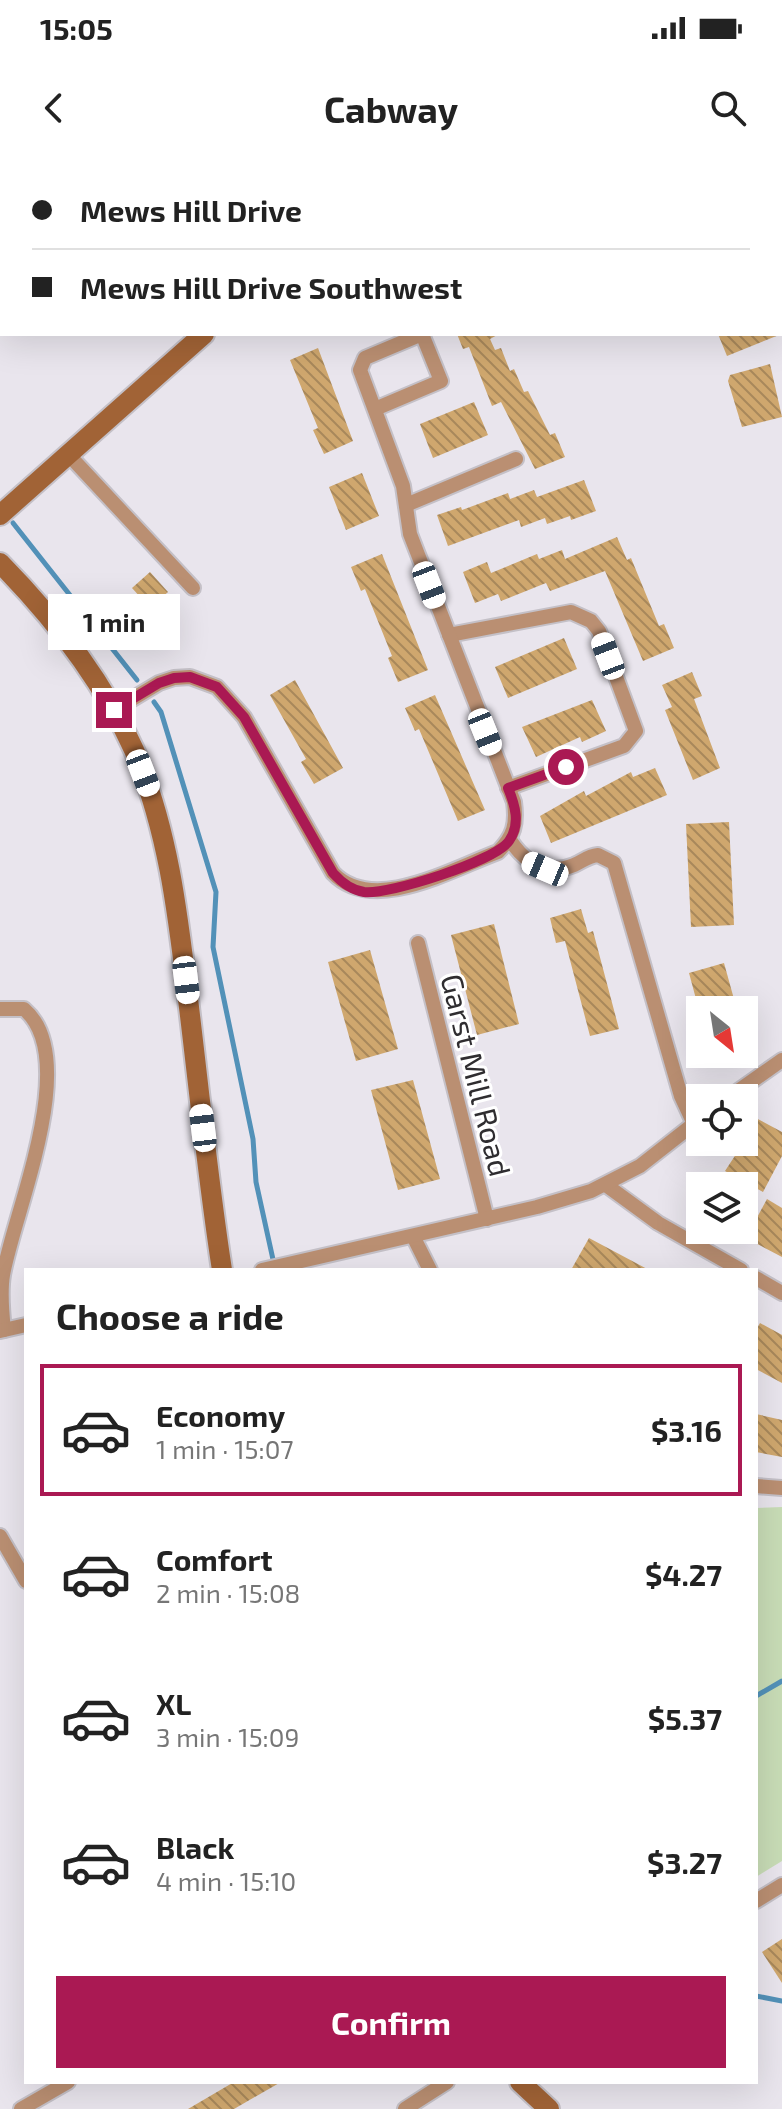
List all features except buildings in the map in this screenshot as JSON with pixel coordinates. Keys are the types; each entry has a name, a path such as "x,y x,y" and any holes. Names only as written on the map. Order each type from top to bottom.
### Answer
{"street":[{"path":"0,515 202,336"},
{"path":"114,710 159,683 174,678 190,677 217,687 244,717 333,873 355,890 366,893 400,888 498,852 510,840 516,818 508,788 410,534 399,473 360,370 361,363 418,336"},
{"path":"375,409 441,381 423,336"},
{"path":"67,453 193,588"},
{"path":"406,505 516,459"},
{"path":"0,563 65,635 114,710 151,794 179,921 222,1268"},
{"path":"449,635 571,612 591,621 599,631 636,731 632,740 508,788"},
{"name":"Garst Mill Road","path":"510,840 529,862 545,869 565,868 598,855 614,863 681,1096 686,1104"},
{"name":"Garst Mill Road","path":"418,943 487,1219"},
{"path":"0,1009 24,1009 41,1029 46,1088 43,1122 2,1278 2,1330 24,1325"},
{"path":"748,1084 782,1060"},
{"name":"Garst Mill Road","path":"271,1268 487,1219 606,1185 640,1166 686,1130"},
{"path":"606,1185 658,1223 737,1268"},
{"path":"413,1236 429,1268"},
{"path":"758,1279 782,1293"},
{"path":"758,1486 782,1488"},
{"path":"0,1536 24,1578"},
{"path":"758,1900 782,1885"},
{"path":"21,2109 65,2084"},
{"path":"405,2109 444,2084"},
{"path":"522,2084 549,2109"}],"green space":[{"path":"782,1507 782,1861 758,1876 758,1508"}],"waterway":[{"path":"13,523 137,680"},
{"path":"154,702 161,712 216,892 213,947 253,1139 256,1182 274,1264"},
{"path":"758,1695 782,1681"},
{"path":"758,1996 782,2001"}],"route":[{"path":"114,710 159,683 174,678 190,677 217,687 244,717 333,873 342,883 366,893 400,888 498,852 510,840 516,827 514,802 508,788 566,767"}]}
